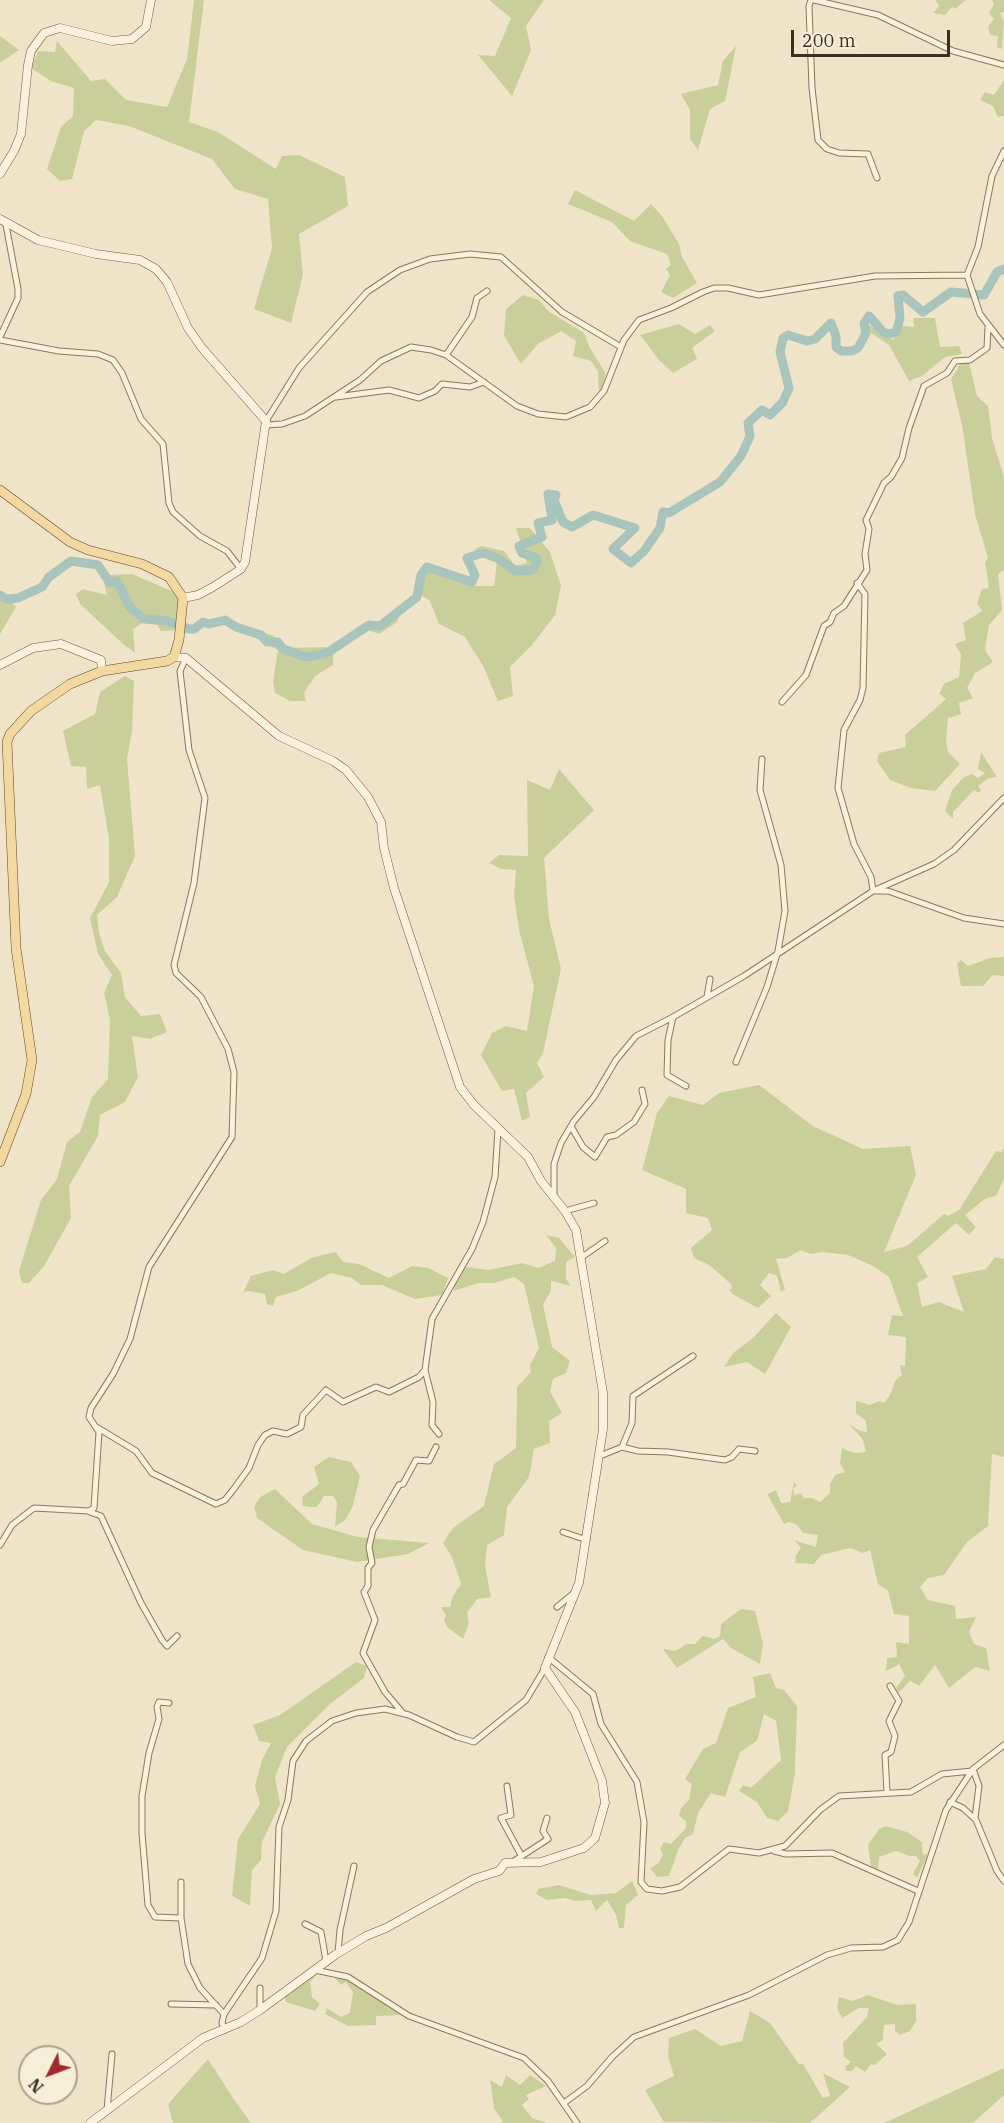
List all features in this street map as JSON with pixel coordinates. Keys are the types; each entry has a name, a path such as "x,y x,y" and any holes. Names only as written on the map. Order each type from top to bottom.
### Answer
{"main road":[{"path":"0,490 70,542 88,550 142,564 169,577 183,598 179,640 174,657 167,661 102,671 70,684 21,721 7,742 16,948 32,1060 26,1094 0,1162"}],"street":[{"path":"0,174 21,134 28,65 38,40 44,33 60,28 112,41 132,39 146,27 151,0"},
{"path":"877,178 868,154 833,151 818,140 810,63 809,6 813,0 878,15 953,51 1004,65"},
{"path":"1004,150 992,176 977,252 967,275 973,296 988,327 1004,345"},
{"path":"3,222 18,289 14,307 0,338 58,351 98,354 113,360 122,373 141,419 163,444 169,503 173,512 200,536 226,551 241,569"},
{"path":"3,222 38,240 96,254 141,260 156,269 166,282 188,328 202,348 266,423"},
{"path":"183,598 204,592 241,569 251,536 266,423 299,368 367,292 400,270 430,259 470,254 501,257 562,312 621,347"},
{"path":"266,423 294,421 336,397 400,350 421,348 446,356 517,406 538,414 566,417 590,407 600,397 611,379 621,347 641,318 671,308 714,288 759,295 875,276 967,275"},
{"path":"446,356 469,323 477,298 486,291"},
{"path":"782,702 806,675 824,626 830,622 834,613 844,606 857,582 867,570 865,554 868,529 866,520 884,483 891,477 902,458 909,428 924,386 947,373 955,361 970,360 987,348 988,327"},
{"path":"336,397 389,390 419,398 435,391 442,384 470,387 484,382"},
{"path":"857,582 865,594 863,688 860,700 844,730 838,788 854,844 869,870 873,891"},
{"path":"0,665 33,648 61,644 101,660 102,671"},
{"path":"174,657 186,658 268,729 293,745 333,761 346,770 368,797 381,822 384,848 394,888 431,996 456,1079 465,1095 528,1157 541,1181 565,1211 576,1230 603,1394 600,1456 587,1540 576,1591 545,1668 526,1700 474,1742 403,1713 385,1709 341,1717 322,1726 302,1746 290,1771 288,1800 279,1827 276,1911 262,1958 224,2014 222,2023 225,2030"},
{"path":"186,658 180,667 180,678 189,750 205,798 194,883 174,964 176,973 201,998 228,1049 234,1072 232,1137 149,1267 130,1339 89,1413 98,1428 136,1451 152,1473 216,1504 225,1500 249,1468 258,1445 265,1435 273,1431 287,1434 301,1427 303,1415 326,1390 343,1402 376,1387 389,1392 412,1382 425,1370"},
{"path":"736,1062 760,1006 778,951 784,912 781,865 760,790 762,759"},
{"path":"554,1196 557,1153 615,1060 636,1036 707,997 873,891 941,860 1004,798"},
{"path":"873,891 891,892 964,918 1004,924"},
{"path":"707,997 710,979"},
{"path":"674,1017 668,1040 667,1075 686,1086"},
{"path":"572,1128 583,1147 596,1157 607,1137 616,1135 634,1122 645,1104 642,1089"},
{"path":"439,1434 432,1425 433,1402 425,1370 432,1319 471,1249 493,1191 498,1129"},
{"path":"565,1211 594,1203"},
{"path":"582,1257 605,1241"},
{"path":"622,1447 632,1423 633,1396 693,1356"},
{"path":"89,1511 94,1508 98,1428"},
{"path":"403,1713 385,1692 380,1678 363,1653 375,1620 364,1592 369,1586 368,1568 372,1563 369,1547 373,1530 399,1485 403,1484 416,1460 429,1461 436,1447"},
{"path":"600,1456 622,1447 638,1451 678,1453 725,1460 732,1457 739,1449 755,1450"},
{"path":"0,1545 12,1525 34,1508 89,1511 101,1516 139,1598 162,1640 167,1646 177,1636"},
{"path":"563,1532 587,1540"},
{"path":"556,1607 576,1591"},
{"path":"549,1657 593,1694 601,1725 637,1782 644,1822 641,1882 644,1888 662,1891 680,1887 729,1849 759,1853 774,1851 789,1843 820,1810 839,1796 911,1792 942,1774 972,1770"},
{"path":"90,2123 124,2094 203,2038 225,2030 260,2010 338,1953 434,1899 474,1879 499,1871 505,1863 541,1862 578,1852 595,1838 604,1812 605,1794 602,1781 578,1719 545,1668"},
{"path":"887,1792 885,1755 891,1752 895,1732 889,1721 899,1701 890,1686"},
{"path":"169,1703 159,1702 157,1707 159,1719 149,1753 142,1796 142,1833 148,1905 155,1917 181,1918"},
{"path":"564,2103 587,2086 612,2057 634,2037 749,1995 827,1955 851,1948 883,1947 893,1943 904,1932 950,1802 972,1770 1004,1745"},
{"path":"972,1770 979,1786 976,1820"},
{"path":"507,1786 511,1815 501,1818 521,1855"},
{"path":"950,1802 963,1808 976,1820 997,1871 1004,1881"},
{"path":"511,1863 521,1855 540,1847 548,1839 543,1831 547,1818"},
{"path":"774,1851 786,1854 832,1853 918,1891"},
{"path":"338,1953 340,1930 354,1866"},
{"path":"182,1882 181,1918 191,1973 200,1988 224,2014"},
{"path":"304,1924 321,1932 326,1961"},
{"path":"315,1970 348,1977 409,2016 518,2055 538,2068 577,2123"},
{"path":"260,1988 260,2010"},
{"path":"171,2004 216,2005"},
{"path":"107,2110 112,2054"}],"green space":[{"path":"194,0 204,0 189,122 218,132 276,169 282,156 299,155 345,177 348,206 299,234 303,274 291,323 254,309 272,248 268,199 235,189 212,159 129,126 96,120 84,131 72,179 60,181 47,169 61,127 73,116 74,88 51,81 31,68 38,51 55,52 57,41 91,81 105,79 126,100 167,107 187,59"},
{"path":"489,0 544,0 526,26 531,50 512,96 478,55 495,56 511,18"},
{"path":"935,0 966,0 955,9 952,7 945,15 933,13 939,6"},
{"path":"992,0 1004,0 1004,12 1000,13 1004,21 1002,49 997,47 998,36 990,35 988,26 994,19 989,13 994,4"},
{"path":"0,36 19,50 0,63"},
{"path":"736,46 725,101 710,109 698,150 690,139 690,110 681,94 718,85 723,61"},
{"path":"1004,80 1004,116 998,117 993,106 980,100 985,92 994,95"},
{"path":"575,190 634,221 651,204 662,216 679,244 682,257 697,283 673,298 661,292 670,275 666,269 671,265 667,254 630,241 612,222 568,204"},
{"path":"523,295 539,300 548,311 584,333 590,348 606,374 599,395 598,371 591,361 573,356 576,341 561,331 538,344 521,364 504,336 506,309"},
{"path":"913,318 935,318 940,347 959,346 962,354 945,357 922,376 909,381 889,345 868,331 866,323 893,340 902,326 914,327"},
{"path":"679,324 695,334 710,325 715,331 692,348 697,359 673,373 659,360 640,335"},
{"path":"969,362 977,396 988,406 992,438 1004,477 1004,570 998,574 1002,610 989,625 985,650 993,662 975,673 967,688 973,698 959,703 961,714 948,718 946,740 948,752 960,764 935,791 911,788 890,780 877,761 879,753 906,747 905,735 946,699 939,694 944,684 959,677 961,655 955,644 966,640 963,623 982,611 977,603 982,589 989,588 985,562 988,558 975,514 962,425 951,379 961,363"},
{"path":"516,528 530,528 550,552 561,586 555,615 532,645 510,667 513,696 498,701 483,666 465,637 439,624 430,601 421,595 423,576 430,571 474,586 494,586 497,562 474,550 481,546 504,551 515,566 527,563"},
{"path":"87,561 100,563 109,575 132,574 174,592 179,599 179,630 161,631 155,621 144,622 133,629 135,653 123,644 80,604 76,594 83,589 107,595 102,573"},
{"path":"0,590 16,607 0,634"},
{"path":"393,612 399,617 397,622 379,634 368,630 333,653 333,665 315,676 304,693 306,701 290,701 275,693 273,682 278,650 252,636 259,631 272,635 287,648 328,647 372,626 379,630 386,623 385,618"},
{"path":"125,676 134,681 132,731 127,759 135,856 117,897 97,915 99,933 105,951 121,973 125,997 141,1016 160,1014 167,1032 150,1039 132,1036 138,1077 125,1102 100,1115 98,1136 69,1186 71,1218 44,1266 29,1283 22,1283 19,1271 41,1200 57,1179 67,1142 80,1132 92,1097 108,1079 110,1020 104,993 112,975 98,954 90,918 109,882 109,838 100,785 87,789 86,767 71,766 63,731 95,714 100,692"},
{"path":"981,752 997,777 989,778 978,786 981,790 979,793 974,790 953,812 953,819 945,811 952,790 964,777 972,774 978,778 985,773 978,769"},
{"path":"559,769 594,810 544,858 549,919 561,969 543,1053 537,1063 544,1077 526,1093 530,1117 522,1121 514,1089 502,1091 481,1055 492,1033 506,1026 527,1031 534,986 519,930 514,897 516,870 501,869 489,863 499,855 528,856 527,780 550,790"},
{"path":"1004,957 1004,976 993,975 983,986 961,986 957,964 961,960 968,966 990,958"},
{"path":"759,1085 813,1126 863,1149 910,1146 916,1175 884,1252 907,1246 944,1214 948,1216 959,1210 996,1151 1001,1152 1004,1148 1004,1179 996,1196 986,1198 965,1215 976,1227 969,1235 956,1223 917,1257 928,1277 917,1283 922,1307 939,1302 964,1312 952,1276 986,1269 995,1257 1004,1259 1004,1457 992,1454 988,1526 967,1542 944,1575 928,1578 920,1587 928,1600 955,1606 956,1619 976,1617 969,1632 974,1644 986,1648 990,1671 975,1667 949,1688 935,1665 919,1686 910,1681 898,1693 896,1688 905,1676 899,1664 886,1671 887,1658 897,1657 896,1642 909,1644 909,1616 894,1614 888,1591 878,1584 870,1550 863,1553 850,1548 821,1555 814,1564 795,1563 796,1555 801,1548 795,1541 780,1536 816,1547 818,1535 803,1533 796,1524 789,1522 784,1524 767,1494 776,1490 781,1503 790,1502 794,1482 797,1485 793,1489 795,1495 801,1493 804,1498 812,1498 820,1502 830,1493 830,1484 835,1475 845,1472 840,1464 842,1448 854,1453 866,1452 863,1440 848,1423 860,1431 867,1432 866,1421 856,1413 856,1401 870,1405 879,1401 884,1403 895,1381 902,1375 900,1365 905,1366 906,1337 888,1335 892,1315 903,1316 889,1277 873,1266 848,1255 823,1252 810,1254 801,1250 787,1258 776,1259 785,1289 781,1292 777,1276 769,1273 760,1285 771,1296 758,1308 734,1295 729,1290 732,1288 731,1284 709,1265 694,1258 691,1248 712,1230 708,1218 686,1213 686,1189 642,1170 657,1113 669,1096 703,1105 719,1093"},
{"path":"546,1235 559,1238 575,1257 566,1262 566,1279 571,1286 551,1281 551,1291 543,1304 552,1347 570,1361 566,1373 553,1379 550,1391 562,1413 549,1421 550,1443 534,1449 529,1477 507,1507 504,1535 487,1545 485,1566 491,1597 477,1599 467,1613 469,1623 463,1639 447,1627 444,1619 446,1616 441,1607 450,1607 453,1596 461,1584 452,1557 443,1543 453,1528 484,1506 494,1464 516,1448 517,1387 531,1372 530,1365 539,1348 524,1284 514,1277 495,1283 478,1283 454,1291 456,1276 465,1267 489,1270 522,1263 538,1268 555,1261 556,1248"},
{"path":"336,1252 343,1262 359,1264 389,1278 412,1266 428,1268 448,1278 442,1295 415,1299 382,1285 361,1285 352,1278 331,1273 297,1291 276,1297 273,1306 267,1304 265,1294 248,1291 243,1293 251,1276 273,1270 284,1274 311,1258"},
{"path":"776,1313 791,1327 765,1374 747,1362 724,1367 733,1353 753,1338"},
{"path":"329,1457 351,1462 360,1476 353,1506 345,1520 335,1527 337,1502 333,1496 324,1496 317,1507 303,1506 302,1497 319,1484 314,1467"},
{"path":"275,1489 312,1524 358,1537 429,1543 408,1554 357,1562 303,1550 257,1518 254,1507 260,1497"},
{"path":"741,1609 755,1611 763,1644 760,1664 731,1648 723,1639 677,1668 663,1649 676,1651 686,1644 695,1644 703,1636 714,1639 720,1636 721,1624"},
{"path":"356,1662 367,1666 364,1678 330,1704 287,1747 275,1777 280,1804 262,1842 261,1860 252,1870 250,1906 232,1896 238,1839 260,1804 255,1786 262,1760 271,1743 259,1741 253,1725 280,1715"},
{"path":"770,1673 776,1688 784,1690 797,1706 795,1773 788,1811 778,1821 767,1818 757,1802 739,1791 743,1785 751,1788 781,1760 776,1721 764,1714 757,1741 740,1752 725,1797 711,1793 698,1813 693,1834 685,1838 678,1850 669,1876 657,1877 650,1868 659,1863 663,1854 660,1849 664,1842 671,1844 686,1828 686,1821 679,1816 681,1808 689,1800 692,1784 685,1779 703,1749 716,1743 728,1708 756,1697 753,1677"},
{"path":"886,1826 907,1832 922,1842 923,1855 927,1853 917,1878 913,1874 920,1861 916,1856 896,1851 879,1857 878,1871 871,1866 868,1845 879,1829"},
{"path":"632,1881 638,1895 626,1905 624,1928 619,1928 616,1915 607,1900 596,1911 591,1900 576,1901 564,1898 547,1900 536,1894 538,1889 559,1885 591,1895 616,1893"},
{"path":"322,1970 351,1975 419,2020 418,2023 401,2015 376,2016 376,2025 348,2026 325,2014 327,2008 341,2017 350,2013 353,1992 346,1982 341,1985 334,1977 317,1974 310,1982 312,1997 320,2004 315,2011 286,2002 284,1995 314,1971"},
{"path":"868,1995 897,2005 916,2004 916,2021 910,2031 900,2035 895,2031 895,2024 884,2025 883,2040 876,2044 887,2054 875,2065 871,2064 865,2072 856,2066 852,2071 846,2071 845,2067 851,2062 844,2057 843,2043 867,2017 869,2008 859,2008 842,2018 837,2008 839,1997 853,2001"},
{"path":"750,2011 770,2023 799,2064 803,2064 823,2098 830,2096 823,2073 850,2087 810,2123 664,2122 645,2090 674,2076 668,2055 669,2038 695,2029 721,2046 742,2041"},
{"path":"208,2059 251,2123 173,2123 168,2104"},
{"path":"1004,2068 1004,2095 973,2123 884,2123"},
{"path":"506,2075 520,2085 530,2075 546,2086 526,2095 529,2099 522,2105 532,2118 547,2123 498,2123 503,2122 494,2108 490,2080 502,2087"}],"waterway":[{"path":"0,595 6,599 18,598 42,587 49,577 71,561 98,565 110,583 117,581 130,607 144,619 168,621 189,629 194,629 203,622 209,624 225,620 236,627 261,635 267,642 278,642 283,649 306,657 327,653 369,625 380,626 417,597 421,575 427,567 472,582 475,575 467,558 483,553 497,558 516,571 532,570 537,563 536,558 522,553 519,546 542,537 538,523 552,520 548,494 556,495 554,500 563,522 572,527 593,515 635,528 613,549 631,563 644,551 660,528 663,512 669,513 720,482 741,456 750,436 748,423 762,410 770,415 783,402 789,388 780,352 783,338 788,335 807,341 815,339 831,323 836,336 836,347 841,351 852,351 858,348 866,333 864,323 869,316 883,332 890,334 896,332 900,318 898,296 903,295 923,312 951,292 984,295 997,272 1004,269"}]}
